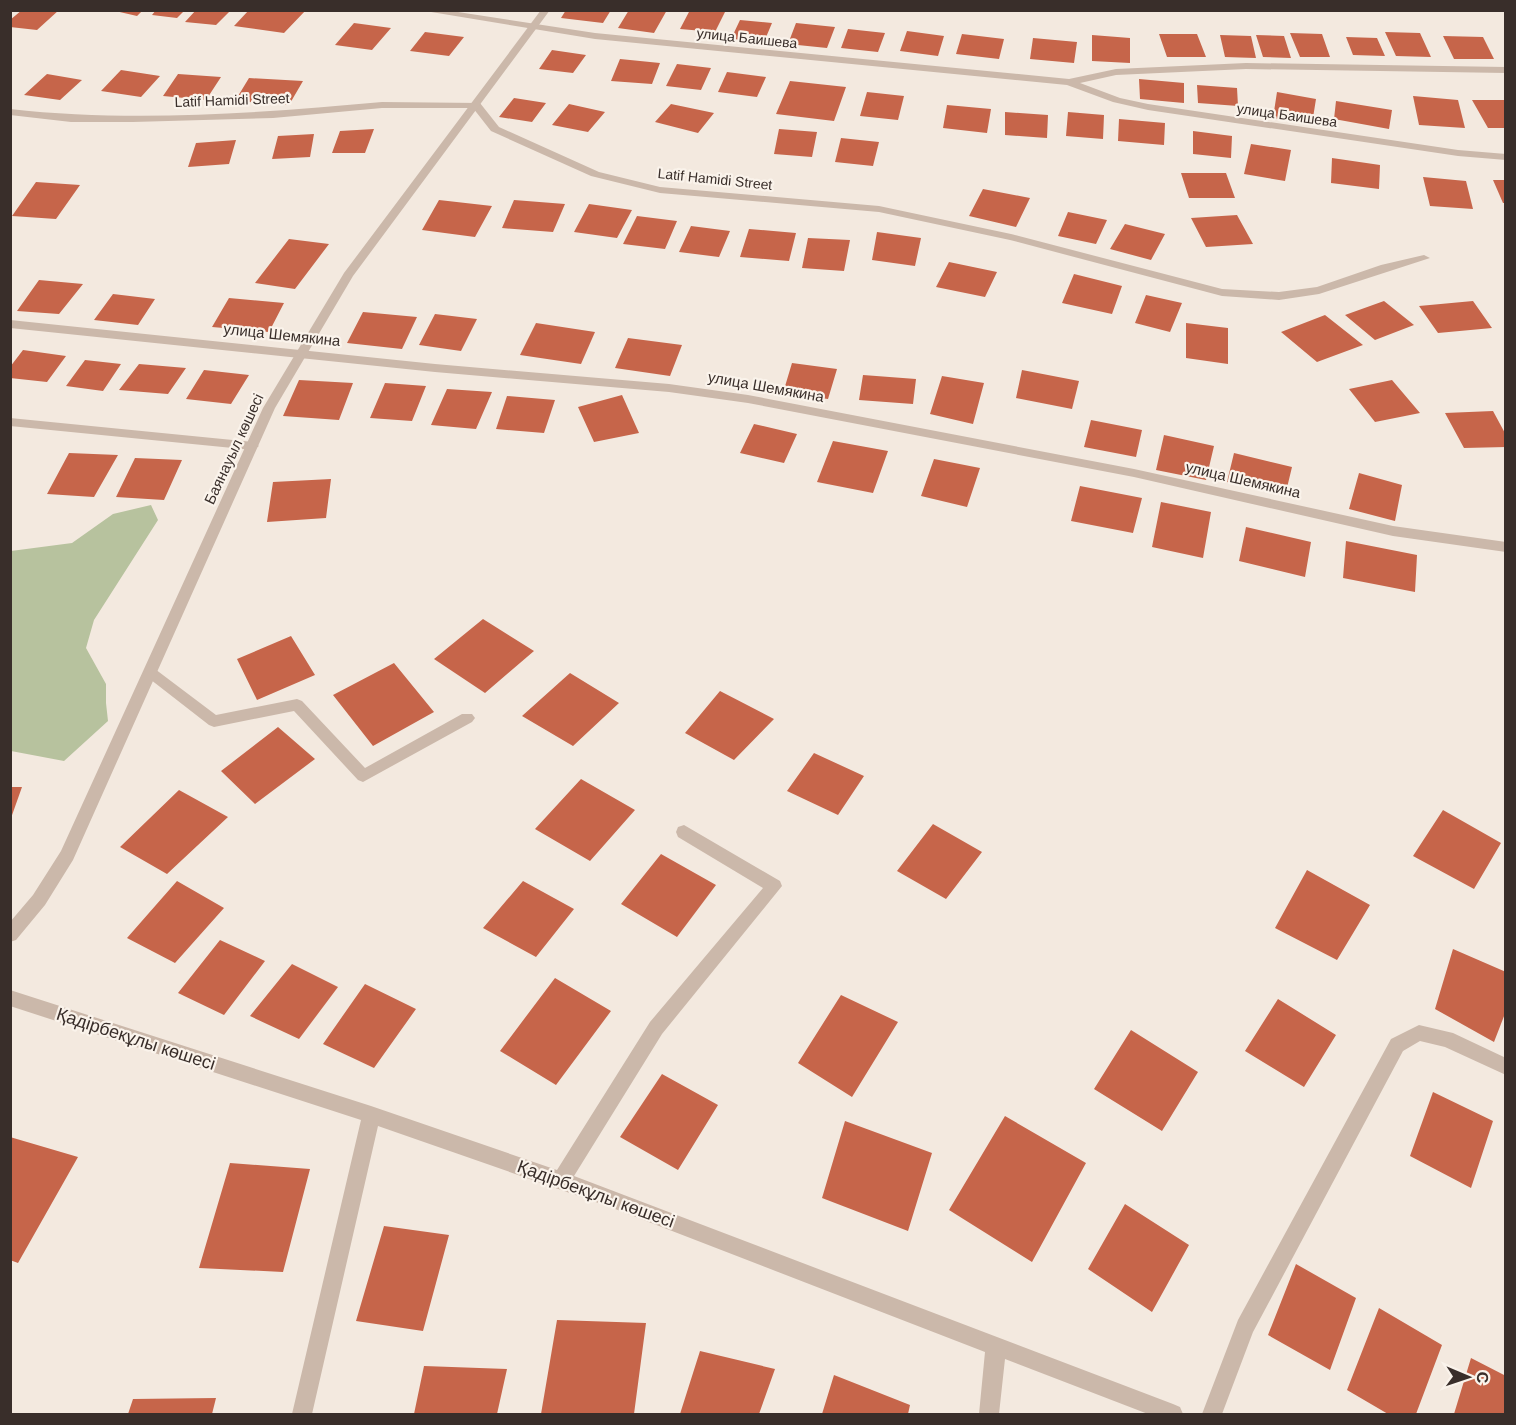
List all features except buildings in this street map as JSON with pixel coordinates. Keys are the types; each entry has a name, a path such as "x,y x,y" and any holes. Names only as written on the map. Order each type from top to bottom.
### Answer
{"street":[{"name":"улица Баишева","path":"423,10 534,27 817,59 1069,82 1117,100 1148,107 1458,153 1506,157"},
{"name":"Баянауыл көшесі","path":"10,935 39,900 67,855 270,408 348,275 546,10"},
{"name":"улица Баишева","path":"1069,82 1116,72 1246,66 1506,70"},
{"name":"Latif Hamidi Street","path":"10,111 71,119 123,119 273,115 382,105 476,105 495,129 595,174 660,190 879,209 1011,237 1222,292 1279,296 1318,290 1385,267 1424,258"},
{"name":"улица Шемякина","path":"10,324 435,368 669,388 748,399 1134,473 1393,531 1506,547"},
{"path":"10,422 253,446"},
{"path":"151,672 214,721 297,705 363,776 467,718"},
{"path":"561,1180 656,1028 774,886 684,832"},
{"name":"Қадірбекұлы көшесі","path":"10,998 371,1115 561,1180 1173,1414"},
{"path":"1212,1414 1245,1327 1397,1045 1419,1033 1447,1039 1506,1067"},
{"path":"302,1414 371,1115"},
{"path":"990,1414 996,1346"}],"green space":[{"path":"151,505 158,520 94,620 86,648 106,684 108,721 64,761 11,751 11,551 72,543 113,514"}]}
